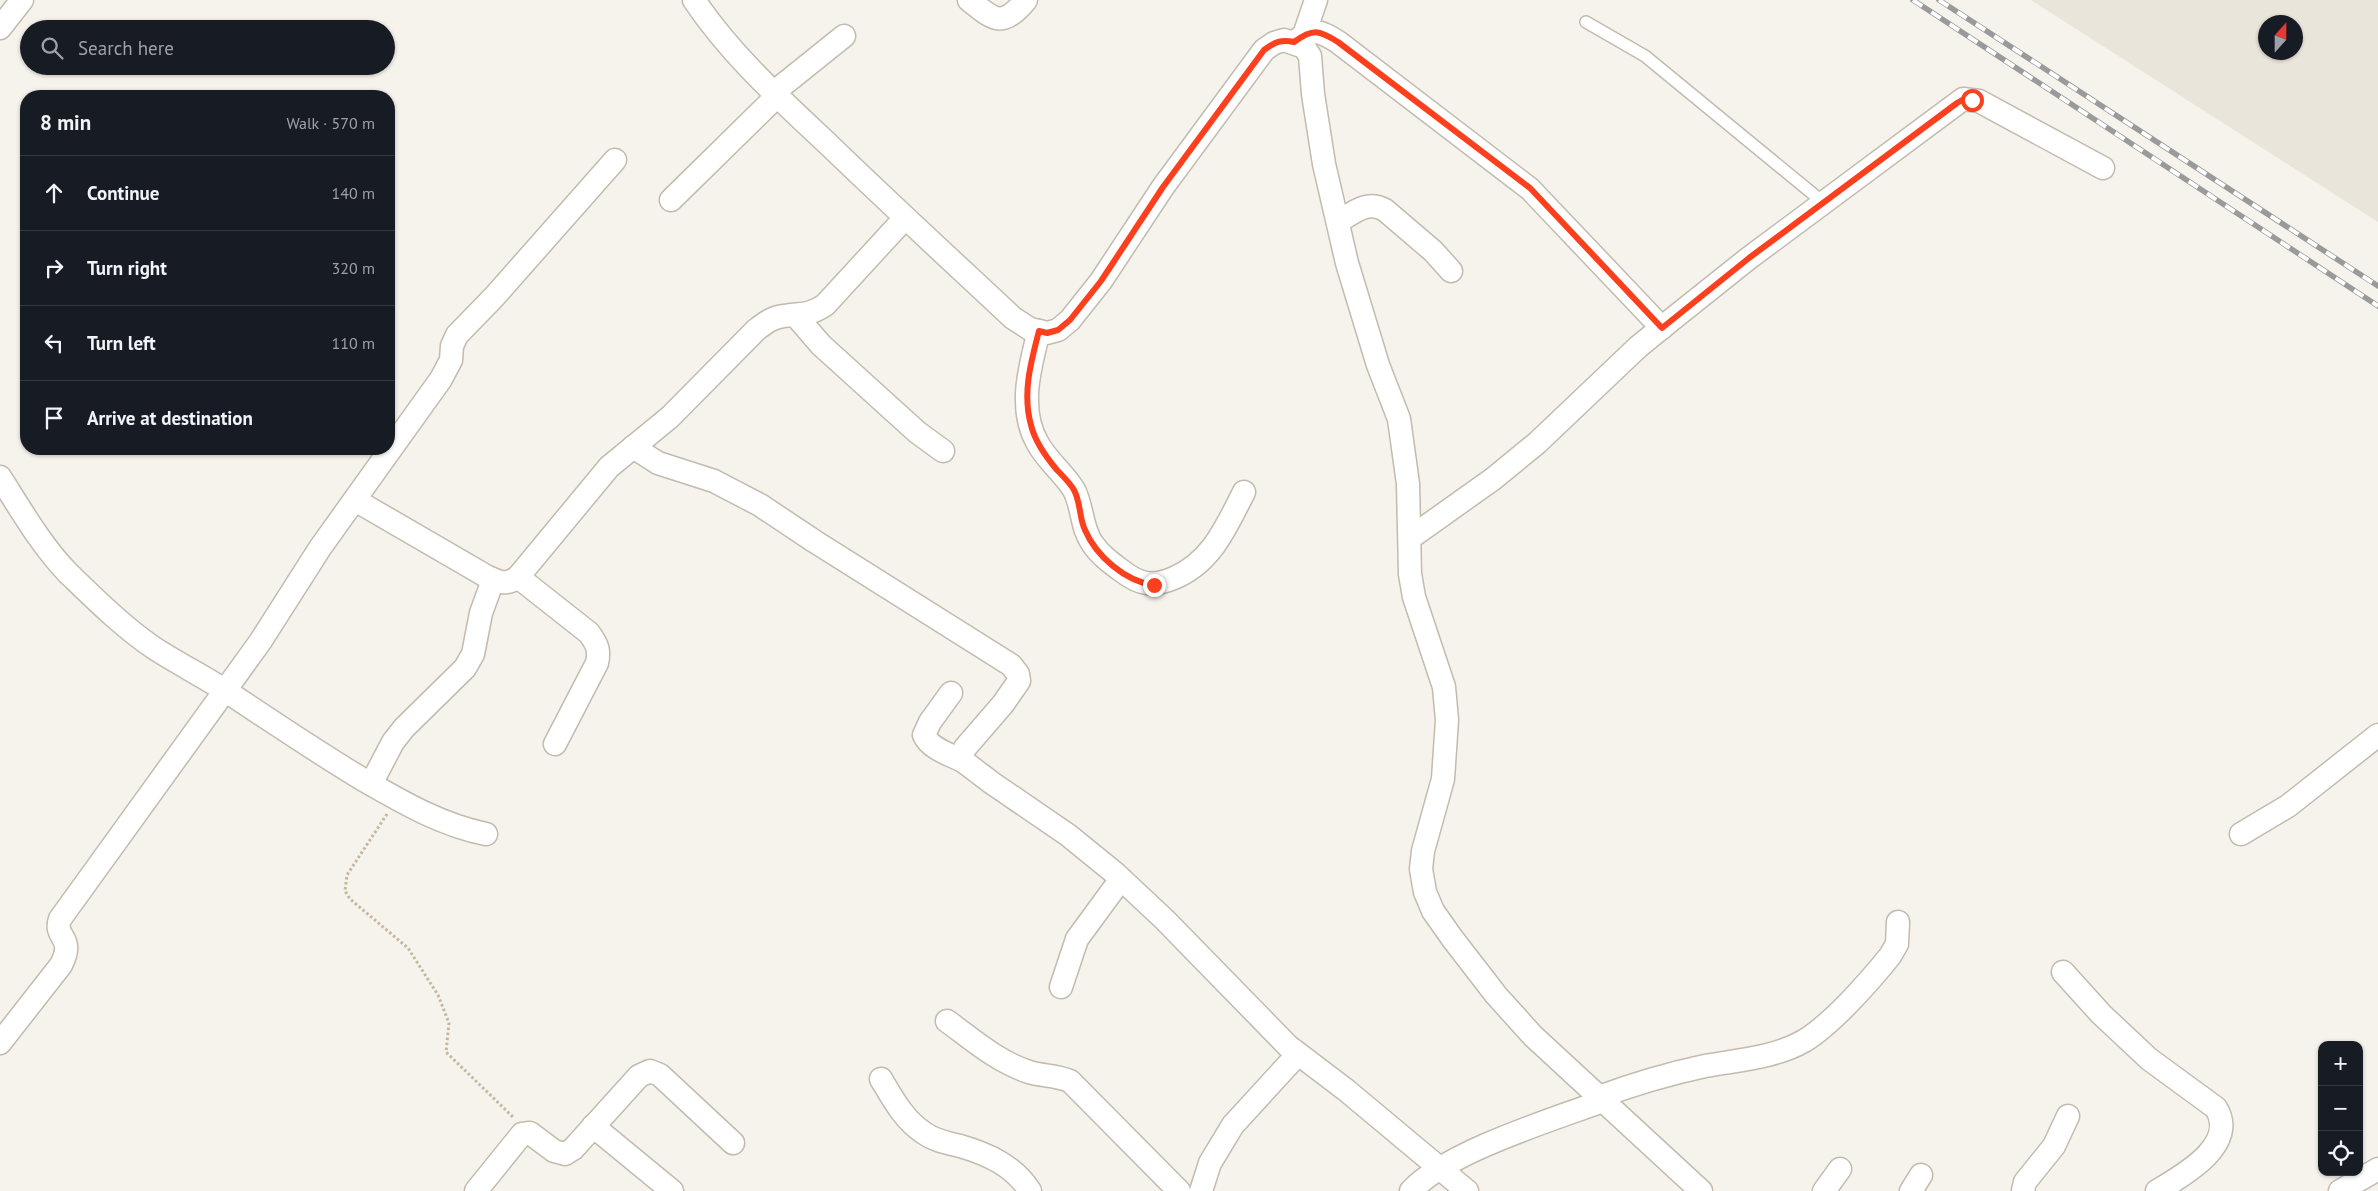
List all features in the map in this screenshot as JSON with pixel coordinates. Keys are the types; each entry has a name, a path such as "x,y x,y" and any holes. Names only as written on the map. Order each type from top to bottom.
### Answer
{"street":[{"path":"0,28 22,0"},
{"path":"694,0 712,26 744,64 905,218 1013,318 1030,329 1047,333 1058,330 1070,320 1101,281 1163,187 1264,50 1274,42 1299,39 1313,32 1323,33 1338,42 1501,164 1548,207 1662,328"},
{"path":"969,0 993,19 1002,20 1010,16 1026,0"},
{"path":"1299,39 1316,0"},
{"path":"671,200 775,94 844,36"},
{"path":"1299,39 1310,56 1313,94 1324,164 1347,263 1378,365 1398,420 1406,457 1410,574 1414,597 1444,687 1447,720 1443,779 1423,851 1421,868 1425,892 1443,925 1496,995 1533,1036 1701,1191"},
{"path":"1410,538 1493,479 1537,443 1638,347 1749,258 1964,99 1979,101 2103,168"},
{"path":"395,444 441,379 451,360 452,346 458,335 615,160"},
{"path":"1338,222 1361,208 1376,205 1385,210 1433,251 1451,271"},
{"path":"355,500 493,580 506,583 518,577 610,467 670,417 756,330 770,319 784,315 796,316 814,312 825,305 905,218"},
{"path":"796,316 821,345 917,432 943,451"},
{"path":"1039,331 1030,368 1027,401 1030,424 1036,442 1052,465 1074,489 1079,502 1084,529 1103,557 1142,584 1154,585 1163,583 1188,572 1201,562 1219,539 1244,492"},
{"path":"632,447 658,462 714,481 760,505 1011,665 1018,674 1019,682 1003,704 965,748 962,756 963,761"},
{"path":"0,1043 61,965 66,955 68,947 59,931 60,919 260,642 320,548 387,455"},
{"path":"0,477 44,546 67,572 112,614 152,647 225,690 315,751 397,799 424,814 464,830 486,834"},
{"path":"518,577 590,633 597,644 599,654 597,664 555,744"},
{"path":"371,784 394,742 465,668 473,654 481,613 493,580"},
{"path":"951,693 930,722 924,735 932,746 963,761 992,784 1068,835 1121,879 1165,920 1268,1027 1298,1054 1467,1191"},
{"path":"2241,834 2288,806 2378,735"},
{"path":"1060,987 1077,940 1121,879"},
{"path":"1411,1191 1440,1168 1640,1082 1783,1050 1804,1041 1825,1024 1890,956 1897,944 1898,922"},
{"path":"2063,972 2101,1014 2143,1054 2216,1108 2221,1116 2218,1137 2212,1151 2202,1162 2157,1191"},
{"path":"947,1021 995,1057 1013,1066 1070,1081 1179,1191"},
{"path":"1201,1191 1210,1163 1233,1125 1298,1054"},
{"path":"476,1191 518,1138 526,1132 561,1154 573,1149 639,1076 650,1071 660,1075 733,1143"},
{"path":"882,1079 896,1104 924,1133 937,1140 968,1149 1002,1163 1014,1172 1030,1191"},
{"path":"2023,1191 2025,1182 2054,1146 2068,1116"},
{"path":"593,1126 672,1191"},
{"path":"1824,1191 1840,1169"},
{"path":"2340,1191 2378,1169"}],"lane":[{"path":"1586,22 1646,56 1824,203"}],"path":[{"path":"397,799 347,875 345,891 350,899 408,948 438,995 449,1024 445,1045 446,1052 450,1058 530,1133"}],"shaded area":[{"path":"2031,0 2378,0 2378,222"}],"railway":[{"path":"1913,0 2378,306"},
{"path":"1939,0 2378,286"}],"route":[{"path":"1154,585 1142,584 1131,578 1103,557 1084,529 1079,502 1074,489 1052,465 1036,442 1030,424 1027,401 1030,368 1039,331 1047,333 1058,330 1070,320 1101,281 1163,187 1264,50 1274,42 1284,40 1294,42 1304,35 1313,32 1323,33 1338,42 1501,164 1530,188 1662,328 1749,258 1957,103 1964,99 1972,100"}]}
